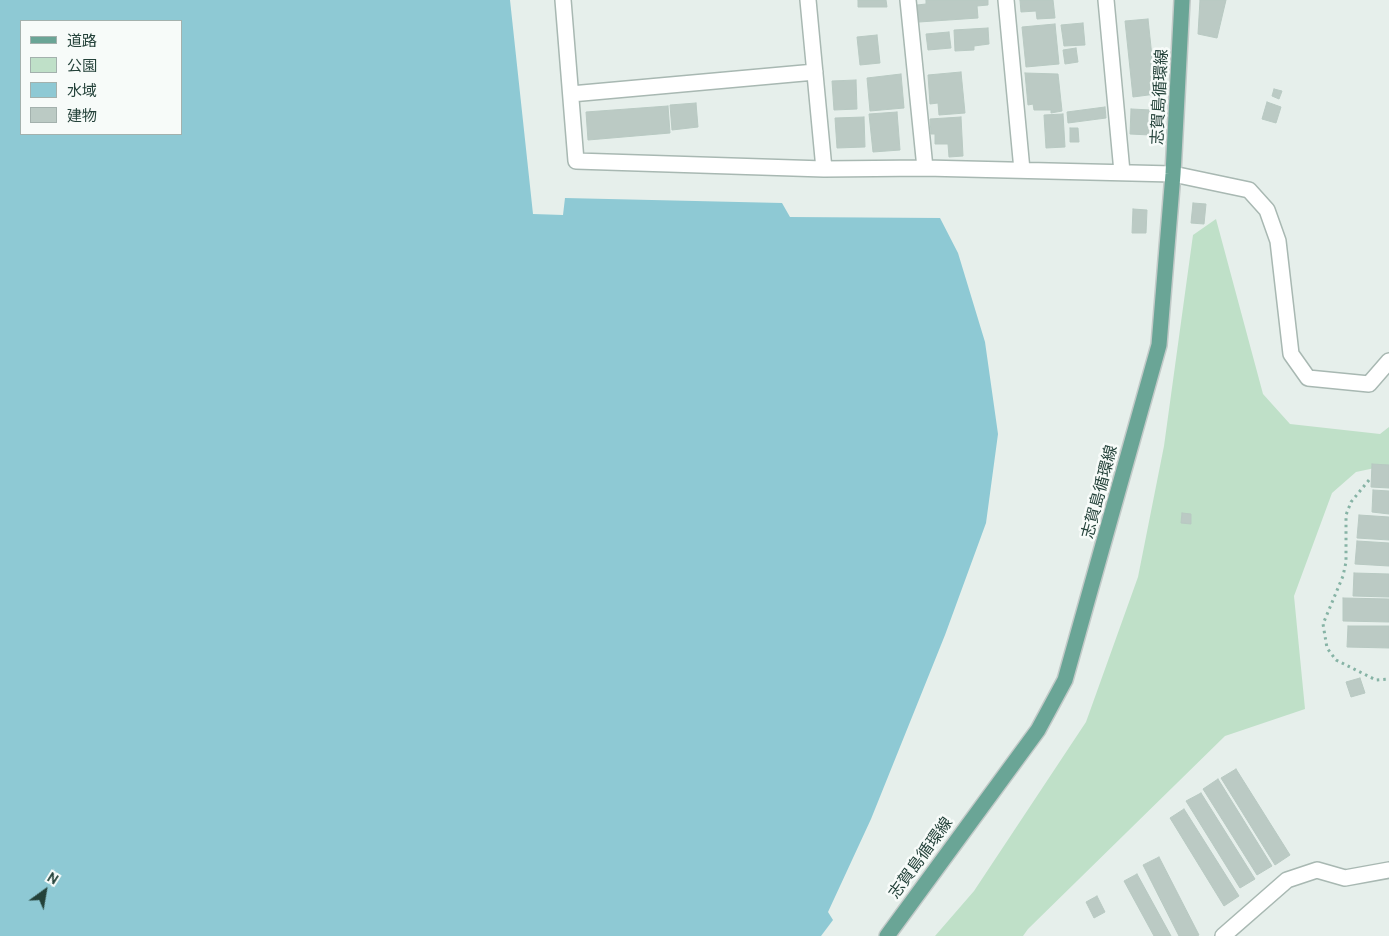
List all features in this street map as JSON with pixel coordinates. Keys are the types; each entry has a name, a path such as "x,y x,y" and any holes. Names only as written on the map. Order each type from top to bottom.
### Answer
{"main road":[{"name":"志賀島循環線","path":"887,936 1038,730 1065,680 1159,345 1173,174 1182,0"}],"street":[{"path":"563,0 576,161 824,169 925,168 1173,174 1249,190 1267,210 1278,241 1291,354 1308,378 1369,384 1389,361"},
{"path":"808,0 824,169"},
{"path":"908,0 925,168"},
{"path":"1006,0 1022,170"},
{"path":"1106,0 1122,172"},
{"path":"571,94 815,72"},
{"path":"1223,936 1287,880 1317,870 1345,878 1389,870"}],"path":[{"path":"1369,480 1351,502 1346,515 1346,562 1343,576 1323,624 1327,648 1336,660 1376,680 1389,679"}],"green space":[{"path":"1216,219 1263,394 1290,424 1380,434 1389,427 1389,465 1356,472 1332,493 1294,596 1305,709 1225,736 1023,936 935,936 974,891 1086,722 1138,577 1164,446 1193,235"}],"water":[{"path":"0,0 510,0 533,214 563,215 565,198 782,203 790,217 940,218 958,253 985,342 998,434 986,523 945,635 871,819 828,912 833,920 821,936 0,936"}],"building":[{"path":"858,0 886,0 887,7 858,7"},
{"path":"926,0 988,0 988,5 977,6 978,18 919,22 917,5 926,4"},
{"path":"1020,0 1053,0 1055,18 1037,19 1036,11 1021,12"},
{"path":"1200,0 1226,0 1217,38 1198,34"},
{"path":"1148,19 1156,94 1133,97 1125,21"},
{"path":"1083,23 1085,45 1064,46 1061,25"},
{"path":"1055,24 1059,64 1026,67 1022,27"},
{"path":"988,28 989,44 974,46 974,50 955,51 954,30"},
{"path":"949,32 951,48 928,50 926,34"},
{"path":"877,35 880,63 860,65 857,37"},
{"path":"1076,48 1078,62 1065,64 1063,50"},
{"path":"961,72 965,113 939,115 938,103 930,104 928,75"},
{"path":"1025,73 1058,74 1062,111 1051,113 1051,110 1034,110 1033,104 1028,105"},
{"path":"901,74 904,108 870,111 867,78"},
{"path":"856,80 857,109 834,110 832,81"},
{"path":"1274,89 1282,91 1279,99 1272,96"},
{"path":"1267,102 1281,107 1276,123 1262,119"},
{"path":"696,103 698,127 672,130 670,105"},
{"path":"668,106 670,133 588,140 586,112"},
{"path":"1105,107 1106,118 1068,123 1067,112"},
{"path":"1131,109 1151,110 1150,135 1130,134"},
{"path":"897,112 900,150 873,152 869,114"},
{"path":"1063,114 1065,147 1046,148 1044,115"},
{"path":"864,117 865,147 837,148 835,118"},
{"path":"961,117 963,156 949,157 948,144 935,144 935,134 931,134 930,119"},
{"path":"1070,128 1078,128 1079,142 1070,142"},
{"path":"1193,203 1206,204 1204,224 1191,223"},
{"path":"1133,209 1147,210 1146,233 1132,233"},
{"path":"1372,464 1389,465 1389,488 1371,487"},
{"path":"1373,490 1389,491 1389,514 1372,512"},
{"path":"1182,513 1191,514 1191,524 1181,523"},
{"path":"1359,515 1389,517 1389,540 1357,538"},
{"path":"1357,541 1389,543 1389,566 1355,564"},
{"path":"1354,573 1389,574 1389,597 1353,596"},
{"path":"1343,598 1389,599 1389,622 1343,621"},
{"path":"1348,626 1389,626 1389,648 1347,647"},
{"path":"1360,678 1365,693 1351,697 1346,682"},
{"path":"1236,769 1290,855 1275,865 1221,778"},
{"path":"1218,779 1272,866 1257,875 1203,789"},
{"path":"1201,793 1255,879 1240,888 1186,801"},
{"path":"1184,809 1239,896 1224,906 1170,818"},
{"path":"1159,857 1199,935 1197,936 1179,936 1143,865"},
{"path":"1137,874 1171,936 1154,936 1124,881"},
{"path":"1097,896 1105,912 1094,918 1086,902"}]}
